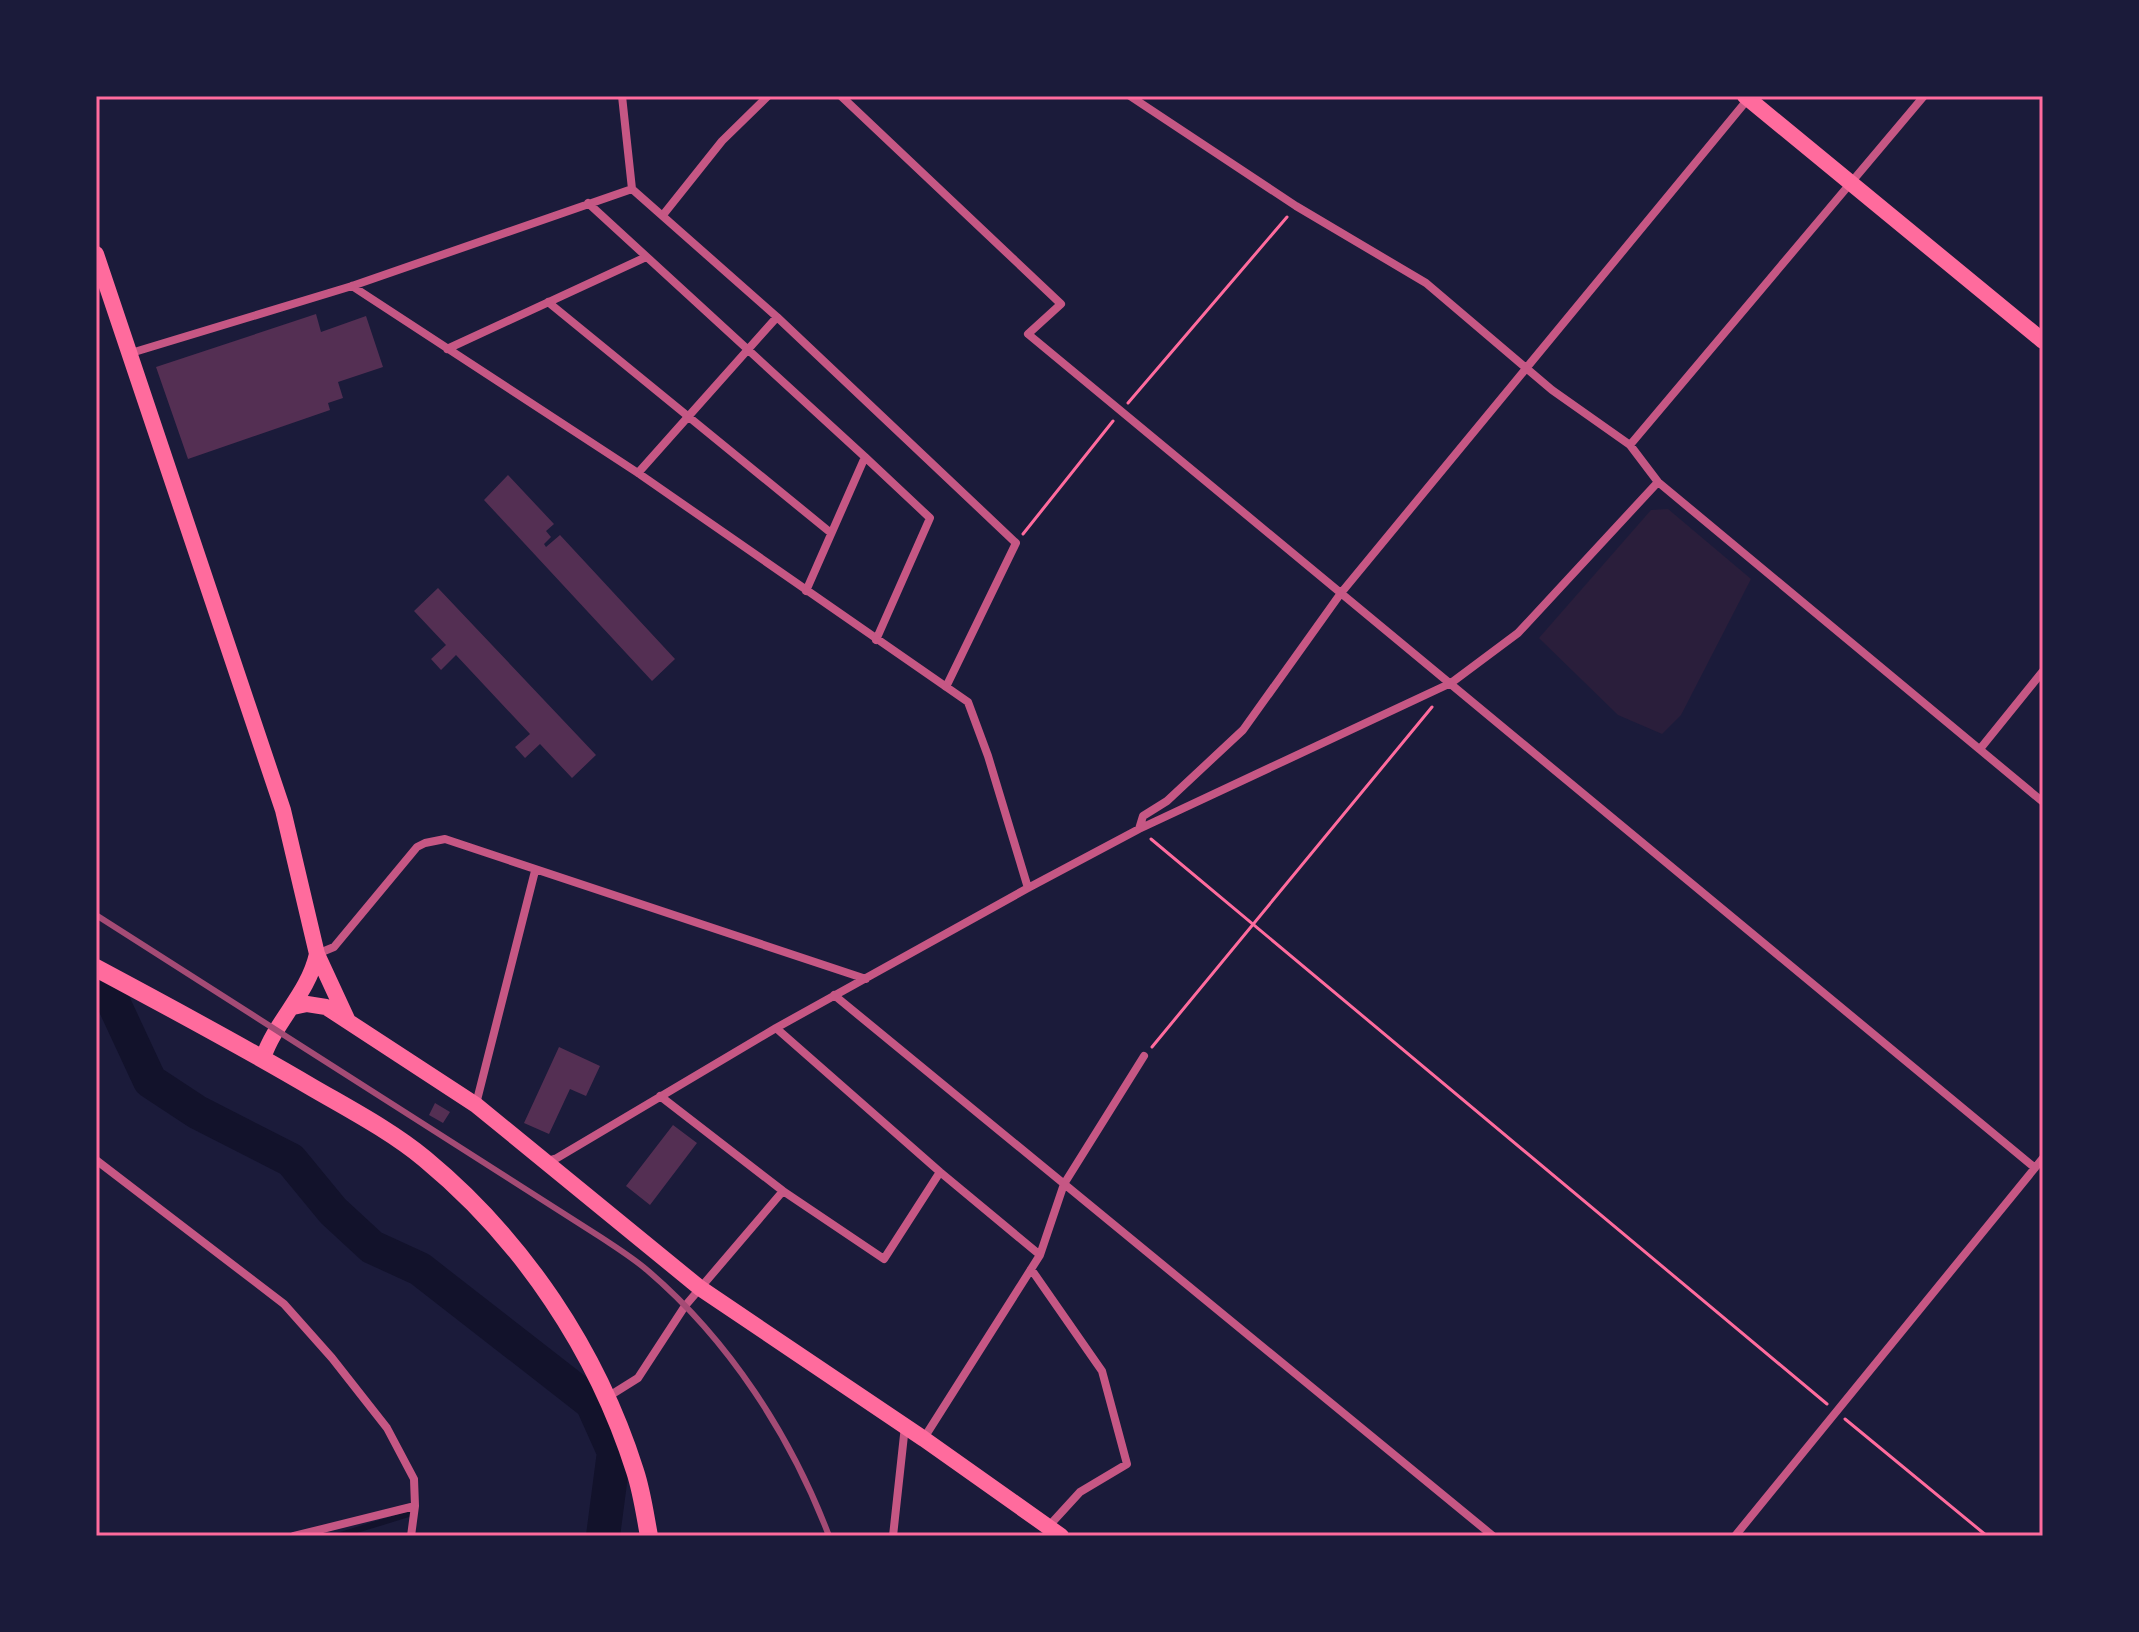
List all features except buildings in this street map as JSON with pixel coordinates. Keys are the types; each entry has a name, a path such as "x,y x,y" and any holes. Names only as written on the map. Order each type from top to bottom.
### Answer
{"highway":[{"path":"96,968 263,1058 382,1128 426,1160 471,1203 537,1275 584,1350 636,1472 649,1536"}],"main road":[{"path":"1746,98 2043,341"},
{"path":"96,254 279,796 317,954 348,1021"},
{"path":"263,1058 270,1040 313,972 317,954"},
{"path":"293,1007 307,1004 326,1007 476,1105 700,1288 1055,1531"}],"street":[{"path":"622,96 632,189 777,317 1016,543 946,687"},
{"path":"663,215 722,141 768,96"},
{"path":"841,96 1061,304 1028,334 2035,1168"},
{"path":"1130,96 1296,206 1426,283 1552,390 1630,445 1658,482 2043,802"},
{"path":"1630,445 1924,96"},
{"path":"1139,829 1143,816 1167,801 1243,730 1341,593 1746,98"},
{"path":"131,353 352,286 632,189"},
{"path":"588,203 930,518 876,640"},
{"path":"447,349 646,257"},
{"path":"352,286 638,473 968,702 988,756 1028,888"},
{"path":"548,302 831,533"},
{"path":"638,473 777,317"},
{"path":"806,591 865,457"},
{"path":"543,1162 557,1158 834,995 1139,829 1451,683 1518,633 1658,482"},
{"path":"1980,749 2043,671"},
{"path":"317,954 334,947 417,847 445,839 866,979"},
{"path":"476,1105 535,871"},
{"path":"834,995 1493,1536"},
{"path":"776,1028 1040,1255"},
{"path":"924,1439 1040,1255 1064,1184 1144,1056"},
{"path":"660,1096 783,1191 884,1259 940,1172"},
{"path":"1735,1536 2043,1158"},
{"path":"96,1160 284,1304 341,1369 387,1428 414,1479 415,1506 411,1536"},
{"path":"606,1398 638,1378 700,1288 783,1191"},
{"path":"1031,1269 1102,1371 1127,1464 1080,1492 1055,1531"},
{"path":"893,1536 905,1426"},
{"path":"294,1536 415,1506"}],"path":[{"path":"1016,543 1121,411 1296,206"},
{"path":"1144,1056 1431,707"},
{"path":"1139,829 1987,1536"}],"shaded area":[{"path":"1668,509 1751,579 1681,715 1662,734 1618,715 1539,638 1651,510"}],"waterway":[{"path":"109,993 150,1081 197,1112 291,1160 333,1211 372,1247 420,1269 592,1403 614,1452 603,1536"},
{"path":"337,1536 409,1514"}],"railway":[{"path":"96,915 602,1238 647,1270 705,1327 754,1392 796,1462 829,1536"}]}
